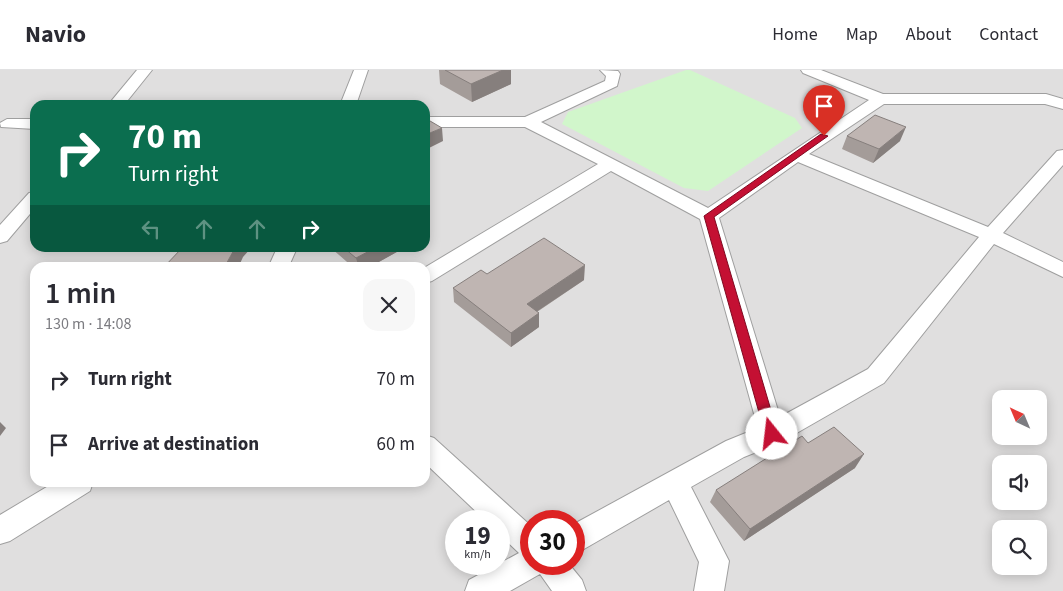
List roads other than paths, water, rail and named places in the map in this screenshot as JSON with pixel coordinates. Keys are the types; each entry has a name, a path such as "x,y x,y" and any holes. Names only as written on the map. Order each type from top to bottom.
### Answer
{"street":[{"path":"120,100 145,70"},
{"path":"350,100 361,70"},
{"path":"430,122 528,122 612,83 613,74 607,70"},
{"path":"808,70 881,99 1046,100 1063,104"},
{"path":"709,216 796,155 881,99"},
{"path":"528,122 709,216 772,434"},
{"path":"7,124 30,124"},
{"path":"796,155 991,235 1063,270"},
{"path":"585,533 735,449 772,434 876,376 991,235 1063,155"},
{"path":"430,273 611,164"},
{"path":"0,237 30,203"},
{"path":"430,451 520,535"},
{"path":"674,482 714,561 709,591"},
{"path":"0,531 72,487"},
{"path":"480,591 520,569"},
{"path":"559,575 571,591"}]}
